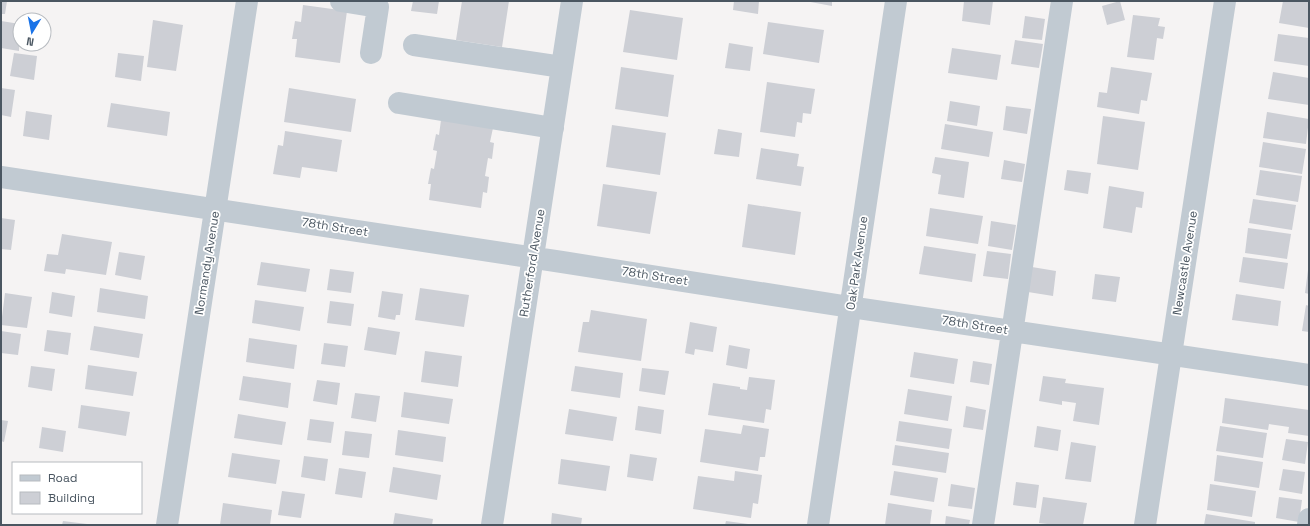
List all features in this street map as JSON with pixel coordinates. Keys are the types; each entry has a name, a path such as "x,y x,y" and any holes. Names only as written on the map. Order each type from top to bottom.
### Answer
{"street":[{"name":"Normandy Avenue","path":"167,525 247,1"},
{"path":"341,1 378,6 371,53"},
{"name":"Rutherford Avenue","path":"492,525 572,1"},
{"name":"Oak Park Avenue","path":"818,525 896,1"},
{"path":"983,525 1062,1"},
{"name":"Newcastle Avenue","path":"1145,525 1225,1"},
{"path":"414,45 562,67"},
{"path":"399,103 553,128"},
{"name":"78th Street","path":"1,176 850,307 1309,375"},
{"path":"1308,525 1309,519"}],"building":[{"path":"1,1 7,1 5,14 1,14"},
{"path":"413,1 439,1 437,14 411,11"},
{"path":"462,1 509,1 502,47 456,40"},
{"path":"734,1 759,1 758,14 733,10"},
{"path":"805,1 832,1 832,6"},
{"path":"964,1 993,1 990,25 962,21"},
{"path":"1120,1 1125,20 1107,25 1102,6"},
{"path":"1283,1 1309,2 1309,28 1279,23"},
{"path":"303,5 347,11 340,63 295,57 297,39 292,39 295,21 301,22"},
{"path":"630,10 683,18 677,60 623,52"},
{"path":"1133,15 1160,18 1158,26 1165,27 1163,39 1157,38 1154,60 1127,57"},
{"path":"1025,16 1045,19 1042,40 1022,38"},
{"path":"153,20 183,25 176,71 147,67"},
{"path":"1,21 12,23 12,50 1,48"},
{"path":"768,22 824,30 819,63 763,54"},
{"path":"1278,34 1309,38 1309,66 1274,61"},
{"path":"1015,40 1043,44 1039,68 1011,64"},
{"path":"729,43 753,47 750,71 725,68"},
{"path":"952,48 1001,55 997,80 948,73"},
{"path":"14,53 37,56 34,80 10,76"},
{"path":"118,53 144,56 141,81 115,77"},
{"path":"621,67 674,75 668,117 615,109"},
{"path":"1111,67 1152,73 1147,101 1141,100 1139,114 1097,107 1099,92 1107,93"},
{"path":"1273,72 1309,78 1309,105 1268,99"},
{"path":"767,82 815,89 811,114 803,113 802,123 797,122 795,137 760,132"},
{"path":"1,88 15,90 11,117 1,115"},
{"path":"289,88 356,99 351,132 284,122"},
{"path":"950,101 980,106 977,126 947,121"},
{"path":"111,103 170,112 167,136 107,127"},
{"path":"1006,106 1031,109 1027,134 1003,130"},
{"path":"26,111 52,115 49,140 23,136"},
{"path":"1267,112 1309,119 1306,144 1263,138"},
{"path":"1103,116 1145,122 1138,170 1097,164"},
{"path":"441,120 493,128 490,142 494,143 492,159 488,158 485,176 489,177 487,193 483,192 481,208 429,200 431,184 428,184 431,168 434,169 437,151 433,150 436,134 439,135"},
{"path":"945,124 993,132 989,157 941,149"},
{"path":"612,125 666,133 660,175 606,167"},
{"path":"718,129 742,133 739,157 714,154"},
{"path":"285,131 342,140 337,172 302,167 300,178 273,174 278,145 283,146"},
{"path":"1263,142 1306,149 1302,174 1259,167"},
{"path":"761,148 799,154 797,166 804,167 801,186 756,179"},
{"path":"935,157 969,162 964,198 938,194 941,175 932,173"},
{"path":"1004,160 1025,164 1022,182 1001,179"},
{"path":"1067,170 1091,173 1088,194 1064,190"},
{"path":"1260,170 1302,176 1298,202 1256,195"},
{"path":"603,184 657,192 650,234 597,226"},
{"path":"1109,186 1144,192 1142,208 1136,207 1132,233 1103,228"},
{"path":"1253,199 1296,205 1292,230 1249,223"},
{"path":"748,204 801,212 795,255 742,247"},
{"path":"930,208 983,216 978,244 926,236"},
{"path":"1,218 15,220 11,250 1,249"},
{"path":"991,221 1016,225 1012,250 988,246"},
{"path":"1248,228 1291,234 1287,259 1245,253"},
{"path":"62,234 112,242 106,275 66,269 65,274 44,271 47,254 58,255"},
{"path":"924,246 976,254 972,282 919,274"},
{"path":"987,251 1011,254 1008,279 983,276"},
{"path":"119,252 145,256 141,280 115,275"},
{"path":"1243,257 1288,263 1284,289 1239,282"},
{"path":"261,262 310,269 306,292 257,285"},
{"path":"1032,267 1056,271 1053,296 1028,292"},
{"path":"330,269 354,272 351,293 327,290"},
{"path":"1309,270 1309,294 1305,293"},
{"path":"1095,274 1120,277 1116,302 1092,299"},
{"path":"100,288 148,296 145,319 97,312"},
{"path":"420,288 469,295 464,327 415,320"},
{"path":"382,291 403,294 400,315 396,315 395,320 378,317"},
{"path":"52,292 75,296 72,317 49,313"},
{"path":"5,293 32,297 27,328 1,325"},
{"path":"1236,294 1281,301 1278,326 1232,320"},
{"path":"255,300 304,307 300,331 252,323"},
{"path":"330,301 354,304 351,326 327,323"},
{"path":"1306,305 1309,306 1309,332 1302,331"},
{"path":"591,310 647,319 641,361 578,352 583,322 589,322"},
{"path":"690,322 717,327 713,352 695,349 694,355 685,353"},
{"path":"94,326 143,334 139,358 90,350"},
{"path":"368,327 400,332 396,355 364,350"},
{"path":"47,330 71,333 68,355 44,351"},
{"path":"1,331 21,334 18,355 1,353"},
{"path":"249,338 297,345 294,369 246,362"},
{"path":"324,343 348,346 345,367 321,364"},
{"path":"729,345 750,349 747,369 726,365"},
{"path":"425,351 462,356 458,387 421,382"},
{"path":"914,352 958,359 954,384 910,377"},
{"path":"973,361 992,364 989,385 970,382"},
{"path":"88,365 137,372 133,396 85,389"},
{"path":"31,366 55,369 52,391 28,387"},
{"path":"575,366 623,373 620,398 571,391"},
{"path":"642,368 669,371 665,395 639,391"},
{"path":"243,376 291,383 288,408 239,400"},
{"path":"1043,376 1066,379 1065,383 1104,388 1099,425 1073,421 1076,403 1062,401 1062,405 1039,401"},
{"path":"749,377 775,380 771,410 766,409 764,423 708,415 713,383 740,387 740,389 747,390"},
{"path":"317,380 340,383 337,405 313,401"},
{"path":"908,389 952,396 948,421 904,414"},
{"path":"404,392 453,399 449,424 401,417"},
{"path":"355,393 380,396 376,422 351,418"},
{"path":"1225,398 1309,410 1309,436 1288,433 1289,427 1269,424 1268,430 1222,423"},
{"path":"81,405 130,412 126,436 78,428"},
{"path":"638,406 664,410 661,434 635,430"},
{"path":"966,406 986,410 983,430 963,427"},
{"path":"569,409 617,417 613,441 565,434"},
{"path":"238,414 286,422 282,445 234,438"},
{"path":"310,419 334,422 331,443 307,440"},
{"path":"1,420 8,421 4,442 1,441"},
{"path":"899,421 952,429 949,449 896,441"},
{"path":"743,425 769,429 765,457 760,457 758,471 700,462 705,429 741,434"},
{"path":"1037,426 1061,430 1058,451 1034,447"},
{"path":"1220,426 1267,433 1263,458 1216,451"},
{"path":"42,427 66,431 63,452 39,448"},
{"path":"398,430 446,437 443,462 395,455"},
{"path":"345,431 372,434 369,458 342,455"},
{"path":"1286,439 1308,442 1305,464 1282,460"},
{"path":"1071,442 1096,446 1091,482 1065,479"},
{"path":"895,445 949,453 946,473 892,465"},
{"path":"232,453 280,460 276,484 228,477"},
{"path":"630,454 657,458 653,481 627,477"},
{"path":"1217,455 1263,462 1259,488 1214,481"},
{"path":"304,456 328,459 325,481 301,477"},
{"path":"561,459 610,466 606,491 558,484"},
{"path":"393,467 441,475 437,500 389,492"},
{"path":"339,468 366,472 362,498 335,494"},
{"path":"1283,469 1305,472 1302,494 1279,490"},
{"path":"735,471 762,475 758,504 753,503 751,518 693,509 698,476 734,481"},
{"path":"894,471 938,478 934,502 890,495"},
{"path":"1016,482 1039,485 1036,508 1013,505"},
{"path":"951,484 975,488 972,509 948,506"},
{"path":"1210,484 1256,491 1252,517 1207,510"},
{"path":"282,491 305,494 301,518 278,515"},
{"path":"1043,497 1087,503 1083,525 1055,525 1039,523"},
{"path":"1279,497 1302,500 1299,522 1276,518"},
{"path":"223,503 272,510 270,525 220,525"},
{"path":"888,503 932,510 930,525 885,525"},
{"path":"395,513 433,519 432,525 393,525"},
{"path":"552,513 582,518 581,525 551,525"},
{"path":"1206,514 1255,522 1255,525 1204,525"},
{"path":"946,516 970,520 969,525 945,525"},
{"path":"63,521 87,524 87,525 62,525"},
{"path":"726,521 748,524 748,525 725,525"}]}
